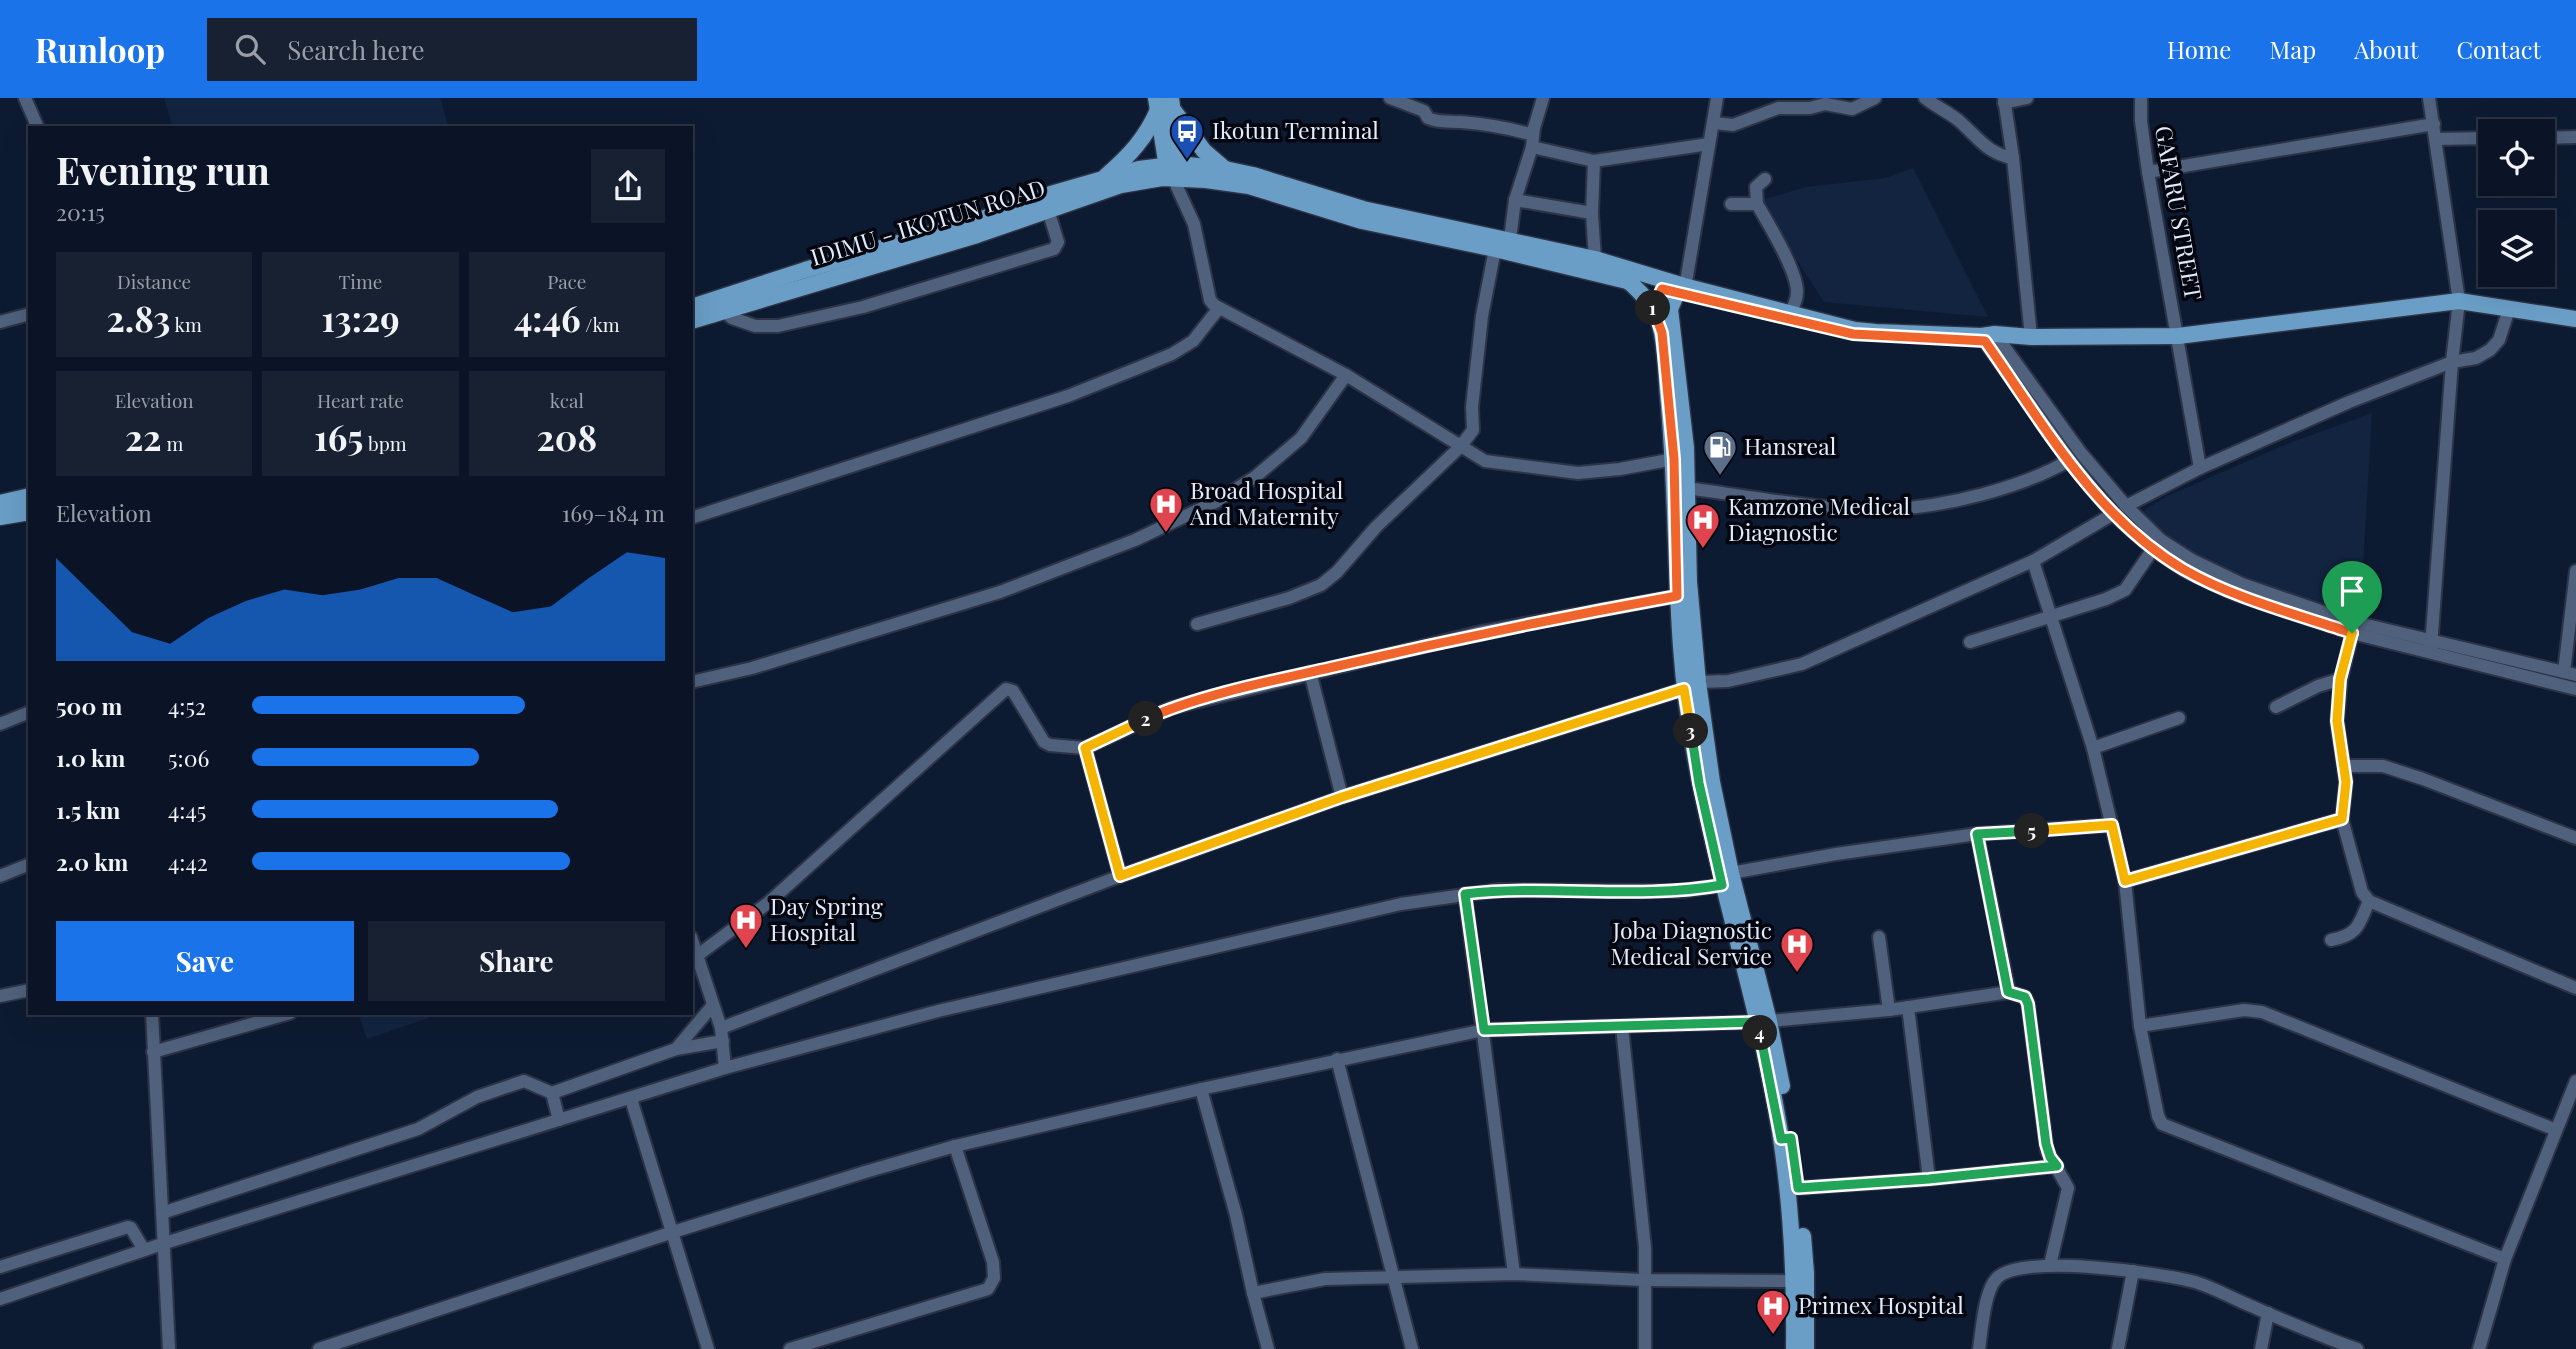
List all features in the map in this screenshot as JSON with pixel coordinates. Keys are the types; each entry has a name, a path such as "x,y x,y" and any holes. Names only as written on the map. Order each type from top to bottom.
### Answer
{"main road":[{"path":"1164,104 1204,151 1225,169"},
{"path":"1164,104 1174,174"},
{"path":"1103,179 1143,140 1164,104"},
{"path":"693,306 1139,169 1249,186 1362,221 1629,281 1672,287 1790,313 1854,330 1990,337"},
{"path":"1174,174 1225,169 1284,183 1387,214 1510,239 1595,260 1672,287 1853,334 1990,337 2178,336 2459,301 2576,319"},
{"name":"IDIMU - IKOTUN ROAD","path":"693,320 977,234 1135,182 1174,174"},
{"path":"1629,281 1639,289 1652,307 1662,333 1674,459 1677,596 1691,686 1712,782 1726,879 1763,1022 1798,1188 1806,1273 1806,1349"},
{"path":"1652,307 1672,287"},
{"path":"1672,287 1670,309 1688,488 1691,686"},
{"path":"0,503 28,496"},
{"path":"0,517 28,512"},
{"path":"1786,1138 1795,1281 1794,1349"}],"street":[{"path":"25,98 37,126"},
{"path":"1390,98 1425,105 1428,118 1434,121 1514,129 1533,141 1594,161 1709,144"},
{"path":"1510,239 1515,200 1543,98"},
{"path":"1672,287 1714,123 1717,98"},
{"path":"1714,123 1733,125 1778,108 1810,108 1825,104 1852,109 1875,98"},
{"path":"1925,98 1957,119 1989,150 1999,156 2013,158"},
{"path":"2024,337 2013,158 2004,100 2027,98"},
{"name":"GAFARU STREET","path":"2141,98 2141,121 2148,172 2200,468"},
{"path":"2429,98 2459,301 2431,647"},
{"path":"2148,172 2434,124"},
{"path":"2555,138 2576,137"},
{"path":"2436,139 2478,138"},
{"path":"1594,161 1592,213 1595,260"},
{"path":"1174,174 1194,225 1210,300 1219,308 1346,375 1460,447 1485,461 1578,473 1620,469 1674,459"},
{"path":"1765,180 1756,187 1757,204 1781,247 1797,288 1796,302 1790,313"},
{"path":"1515,200 1592,213"},
{"path":"1731,204 1757,204"},
{"path":"724,311 732,318 755,326 778,326 863,307 1054,249 1058,242 1048,210"},
{"path":"1197,624 1321,585 1337,572 1376,527 1460,447 1473,430 1472,407 1482,316 1495,249"},
{"path":"693,517 1068,396 1127,373 1172,354 1193,341 1219,308"},
{"path":"2126,506 2200,468 2349,402 2452,362 2476,358 2490,350 2499,340 2509,309"},
{"path":"0,322 28,315"},
{"path":"1990,337 2070,460 2113,514 2153,549 2184,570 2235,594 2352,633 2570,673 2576,571"},
{"path":"1990,337 2126,506 2161,540 2192,560 2242,584 2350,621 2576,689"},
{"path":"693,682 752,668 1000,592 1135,540 1217,500 1255,477 1301,438 1346,375"},
{"path":"1688,488 1840,508 1891,509 1934,504 1994,490 2054,469 2070,460"},
{"path":"162,1213 418,1129 477,1097 524,1081 552,1093 722,1034 1120,876 1342,797 1691,686 1728,681 1802,664 2033,561 2113,514"},
{"path":"1970,642 2106,599 2125,590 2153,549"},
{"path":"2033,561 2093,748 2125,881 2140,1026 2158,1116 2162,1124 2505,1259"},
{"path":"698,955 768,903 1006,689 1013,691 1044,742 1050,746 1085,748 1171,708 1310,672 1481,632 1677,596"},
{"path":"2352,633 2340,679 2337,721 2346,782 2342,819 2362,892 2369,901 2576,988"},
{"path":"1310,672 1342,797"},
{"path":"2276,707 2318,686 2340,679"},
{"path":"0,724 28,713"},
{"path":"2093,748 2179,718"},
{"path":"1085,748 1120,876"},
{"path":"2344,766 2383,766 2576,838"},
{"path":"2125,881 2342,819"},
{"path":"0,1299 164,1243 725,1068 938,1012 1401,904 1499,890 1683,891 1836,854 1977,834 2112,825"},
{"path":"1977,834 2008,992"},
{"path":"0,876 28,865"},
{"path":"1465,894 1514,1274"},
{"path":"2331,940 2353,933 2359,926 2369,901"},
{"path":"1879,937 1889,1010"},
{"path":"693,942 722,1034 725,1068"},
{"path":"0,996 28,990"},
{"path":"319,1349 673,1232 956,1146 1337,1059 1484,1030 1763,1022 1889,1010 2008,992 2025,997 2028,1004 2046,1144 2050,1157 2067,1182 2068,1194 2050,1265"},
{"path":"676,1049 713,1004"},
{"path":"1908,1007 1929,1179"},
{"path":"2140,1026 2244,1010 2262,1012 2556,1130"},
{"path":"152,1015 169,1349"},
{"path":"153,1052 283,1015"},
{"path":"1622,1027 1645,1248 1643,1280 1646,1349"},
{"path":"1337,1059 1412,1349"},
{"path":"2479,1349 2505,1259 2576,1081"},
{"path":"1201,1089 1236,1215 1268,1349"},
{"path":"552,1093 559,1120"},
{"path":"631,1099 708,1349"},
{"path":"790,1349 988,1289 994,1278 993,1262 956,1146"},
{"path":"1798,1188 1929,1179 2057,1166"},
{"path":"0,1267 128,1227 144,1250"},
{"path":"1979,1349 1989,1293 1996,1279 2010,1270 2050,1265 2133,1271 2197,1283 2268,1312 2332,1345 2357,1349"},
{"path":"2118,1349 2133,1271"},
{"path":"1253,1293 1325,1279 1514,1274 1643,1280 1795,1281"},
{"path":"2260,1349 2268,1312"}],"shaded area":[{"path":"164,98 440,98 448,126 172,126"},
{"path":"1913,168 1988,317 1824,302 1759,201 1806,187 1886,178"},
{"path":"2372,413 2360,617 2250,582 2182,549 2142,512 2167,496 2287,444"},
{"path":"359,1015 437,1015 367,1039"}],"place":[{"name":"Ikotun Terminal","path":"1187,161"},
{"name":"Hansreal","path":"1720,477"},
{"name":"Broad Hospital And Maternity","path":"1166,534"},
{"name":"Kamzone Medical Diagnostic","path":"1703,550"},
{"name":"Day Spring Hospital","path":"746,950"},
{"name":"Joba Diagnostic Medical Service","path":"1797,974"},
{"name":"Primex Hospital","path":"1773,1336"}],"route":[{"path":"1662,289 1853,334 1985,341 2070,460 2113,514 2153,549 2184,570 2235,594 2352,633 2340,679 2337,721 2346,782 2342,819 2125,881 2112,825 1977,834 2008,992 2025,997 2028,1004 2047,1151 2057,1166 1929,1179 1798,1188 1791,1138 1781,1139 1757,1022 1484,1030 1465,894 1499,890 1683,891 1722,885 1699,783 1684,689 1342,797 1120,876 1085,748 1171,708 1310,672 1481,632 1677,596 1674,459 1662,333 1652,307 1662,289"}]}
